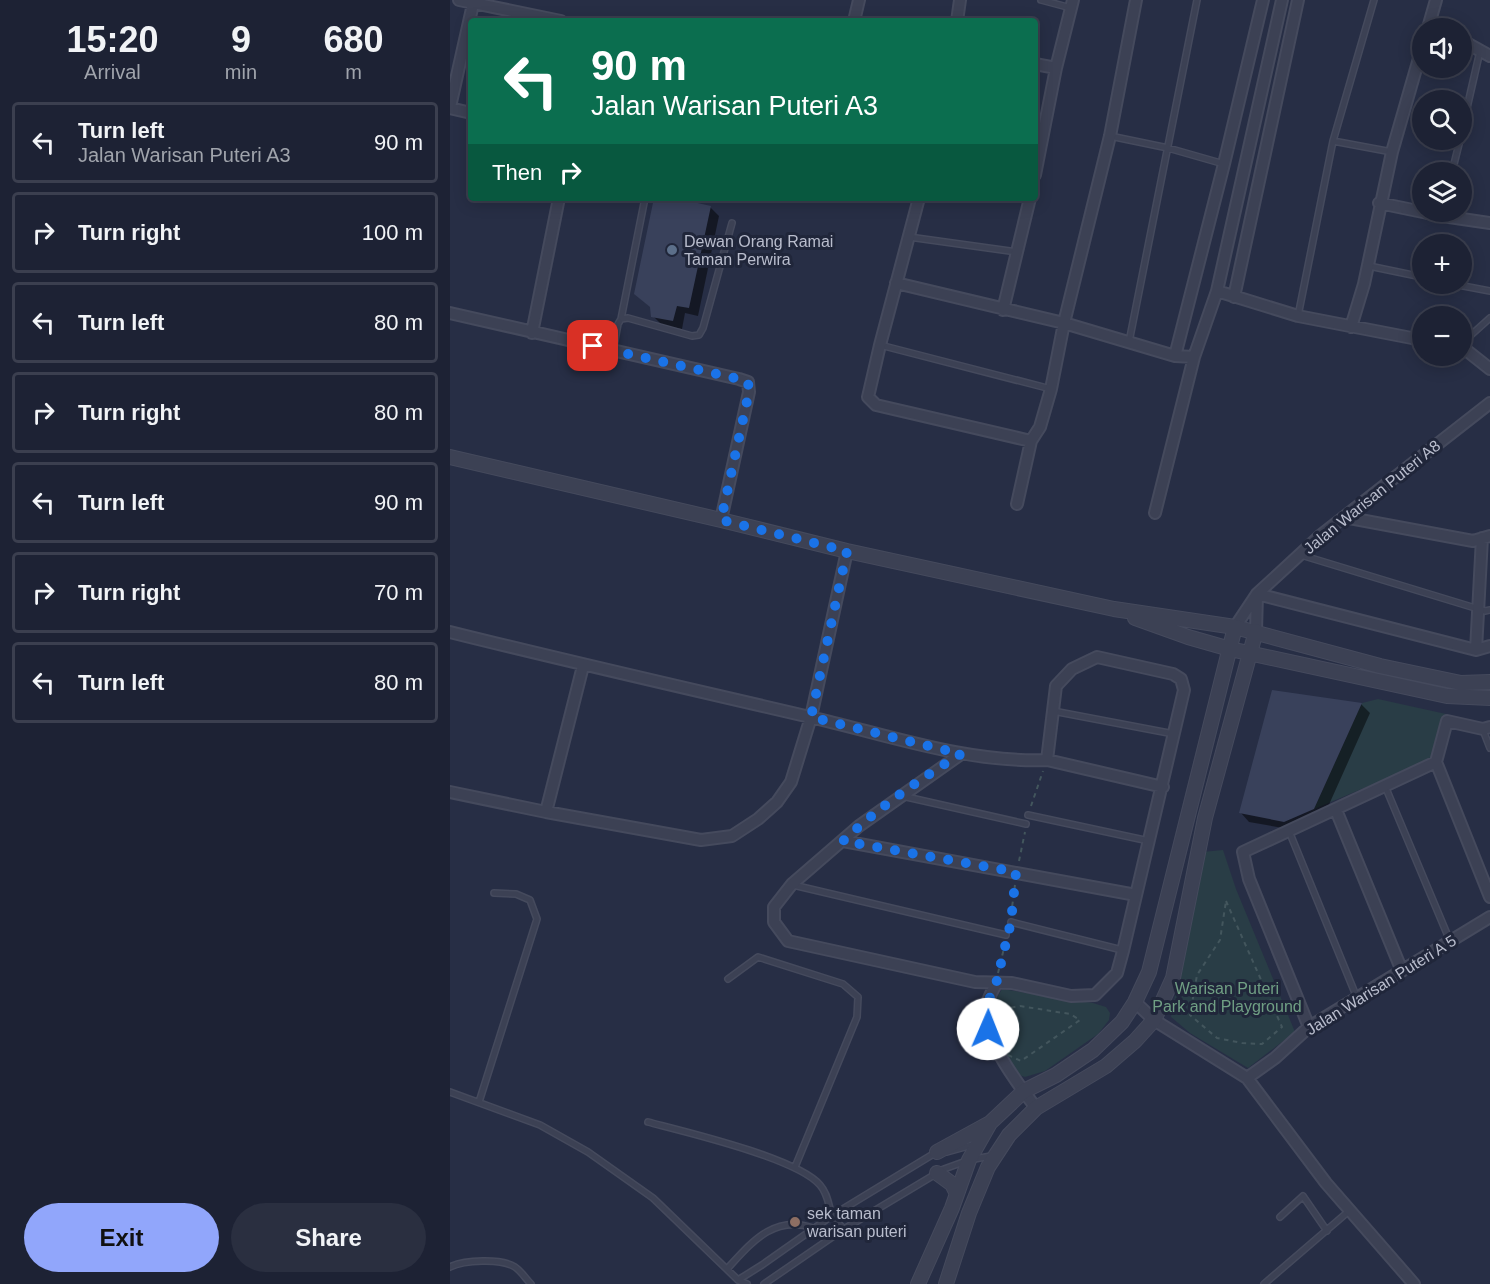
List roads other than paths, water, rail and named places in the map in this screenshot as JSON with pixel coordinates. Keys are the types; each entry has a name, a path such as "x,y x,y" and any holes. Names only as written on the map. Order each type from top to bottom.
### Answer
{"street":[{"path":"459,0 546,18"},
{"path":"855,18 858,0"},
{"path":"957,18 960,0"},
{"path":"1017,504 1031,441 1040,427 1051,389 1064,323 1110,135 1136,0"},
{"path":"1175,356 1263,0"},
{"path":"1155,513 1194,357 1217,291 1282,0"},
{"path":"1234,297 1298,0"},
{"path":"1433,18 1436,0"},
{"path":"470,18 473,3"},
{"path":"1038,150 1040,133 1072,4"},
{"path":"468,26 450,107 468,112"},
{"path":"1472,46 1485,54"},
{"path":"1038,65 1056,68"},
{"path":"1351,327 1364,284 1379,203 1413,78"},
{"path":"532,333 558,201"},
{"path":"918,201 879,345 868,397 876,405 1031,441"},
{"path":"1003,310 1029,201"},
{"path":"1379,203 1412,209"},
{"path":"1472,220 1490,223"},
{"path":"896,283 1064,323 1175,356 1194,357"},
{"path":"1217,291 1298,316 1412,338"},
{"path":"450,313 748,382 749,392 721,520"},
{"path":"1472,354 1490,369"},
{"name":"Jalan Warisan Puteri A8","path":"1235,627 1257,594 1299,555 1490,403"},
{"path":"450,457 847,551 1114,609 1256,631 1380,666 1461,683 1490,682"},
{"path":"1344,517 1473,541 1486,537 1484,610 1476,650"},
{"path":"450,792 701,840 732,836 758,819 777,802 791,782 811,717 847,551"},
{"path":"946,1284 969,1213 988,1167 1009,1135 1036,1108 1106,1066 1135,1041 1154,1020 1173,978 1205,818 1256,631 1257,594 1476,650 1490,646"},
{"path":"1114,609 1188,638 1250,654 1447,696 1490,698"},
{"path":"937,1152 990,1123 1024,1091 1056,1076 1093,1050 1122,1022 1135,1002 1149,972 1235,627"},
{"path":"450,633 961,754 1027,761 1047,760 1163,787"},
{"path":"961,754 859,826 792,884 774,907 774,922 788,941 975,982 1012,983 1071,996 1095,995 1116,973 1124,951 1184,690 1180,679 1173,674 1097,657 1072,669 1056,686 1047,760"},
{"path":"546,812 583,666"},
{"path":"1486,728 1447,721 1436,762 1490,897"},
{"path":"1309,1027 1249,879 1243,852 1436,762"},
{"path":"1336,810 1402,971"},
{"path":"843,841 1136,895"},
{"name":"Jalan Warisan Puteri A 5","path":"1247,1078 1275,1058 1309,1027 1490,917"},
{"path":"996,984 987,1004 988,1029 1004,1061 1036,1108"},
{"path":"1135,1002 1154,1020 1247,1078 1349,1211 1414,1284"},
{"path":"918,1284 957,1194 969,1160 990,1123"},
{"path":"937,1173 952,1184 957,1194"}],"lane":[{"path":"1041,0 1072,4"},
{"path":"1129,342 1197,0"},
{"path":"1298,316 1333,141 1374,0"},
{"path":"1472,97 1485,54"},
{"path":"1110,135 1224,164"},
{"path":"1333,141 1392,152"},
{"path":"613,351 644,201"},
{"path":"621,319 628,318 692,336 699,335 703,328 732,223"},
{"path":"909,237 1018,252"},
{"path":"1367,266 1412,275"},
{"path":"1472,288 1490,291"},
{"path":"1472,335 1490,318"},
{"path":"879,345 1051,389"},
{"path":"1299,555 1484,610"},
{"path":"1053,711 1174,734"},
{"path":"1486,728 1490,748"},
{"path":"1385,786 1450,941"},
{"path":"900,796 1026,825"},
{"path":"1028,815 1149,841"},
{"path":"1289,831 1357,998"},
{"path":"792,884 1006,935"},
{"path":"479,1102 537,919 530,900 516,894 494,893"},
{"path":"1011,922 1124,951"},
{"path":"728,979 758,957 843,984 858,997 857,1017 795,1167"},
{"path":"450,1092 540,1125 588,1152 653,1198 738,1280 747,1284"},
{"path":"648,1122 795,1167 819,1184 829,1198 832,1215 844,1229"},
{"path":"738,1280 762,1266 832,1215 937,1152 946,1152 979,1143"},
{"path":"765,1284 844,1229 937,1173 969,1160 996,1155"},
{"path":"1280,1216 1304,1196 1327,1231"},
{"path":"1264,1284 1349,1211"},
{"path":"727,1269 762,1234 781,1225 802,1224 813,1228"},
{"path":"450,1267 459,1262 497,1262 515,1266 531,1284"}],"place":[{"name":"Dewan Orang Ramai Taman Perwira","path":"672,250"},
{"name":"sek taman warisan puteri","path":"795,1222"}],"park label":[{"name":"Warisan Puteri Park and Playground","path":"1227,997"}]}
